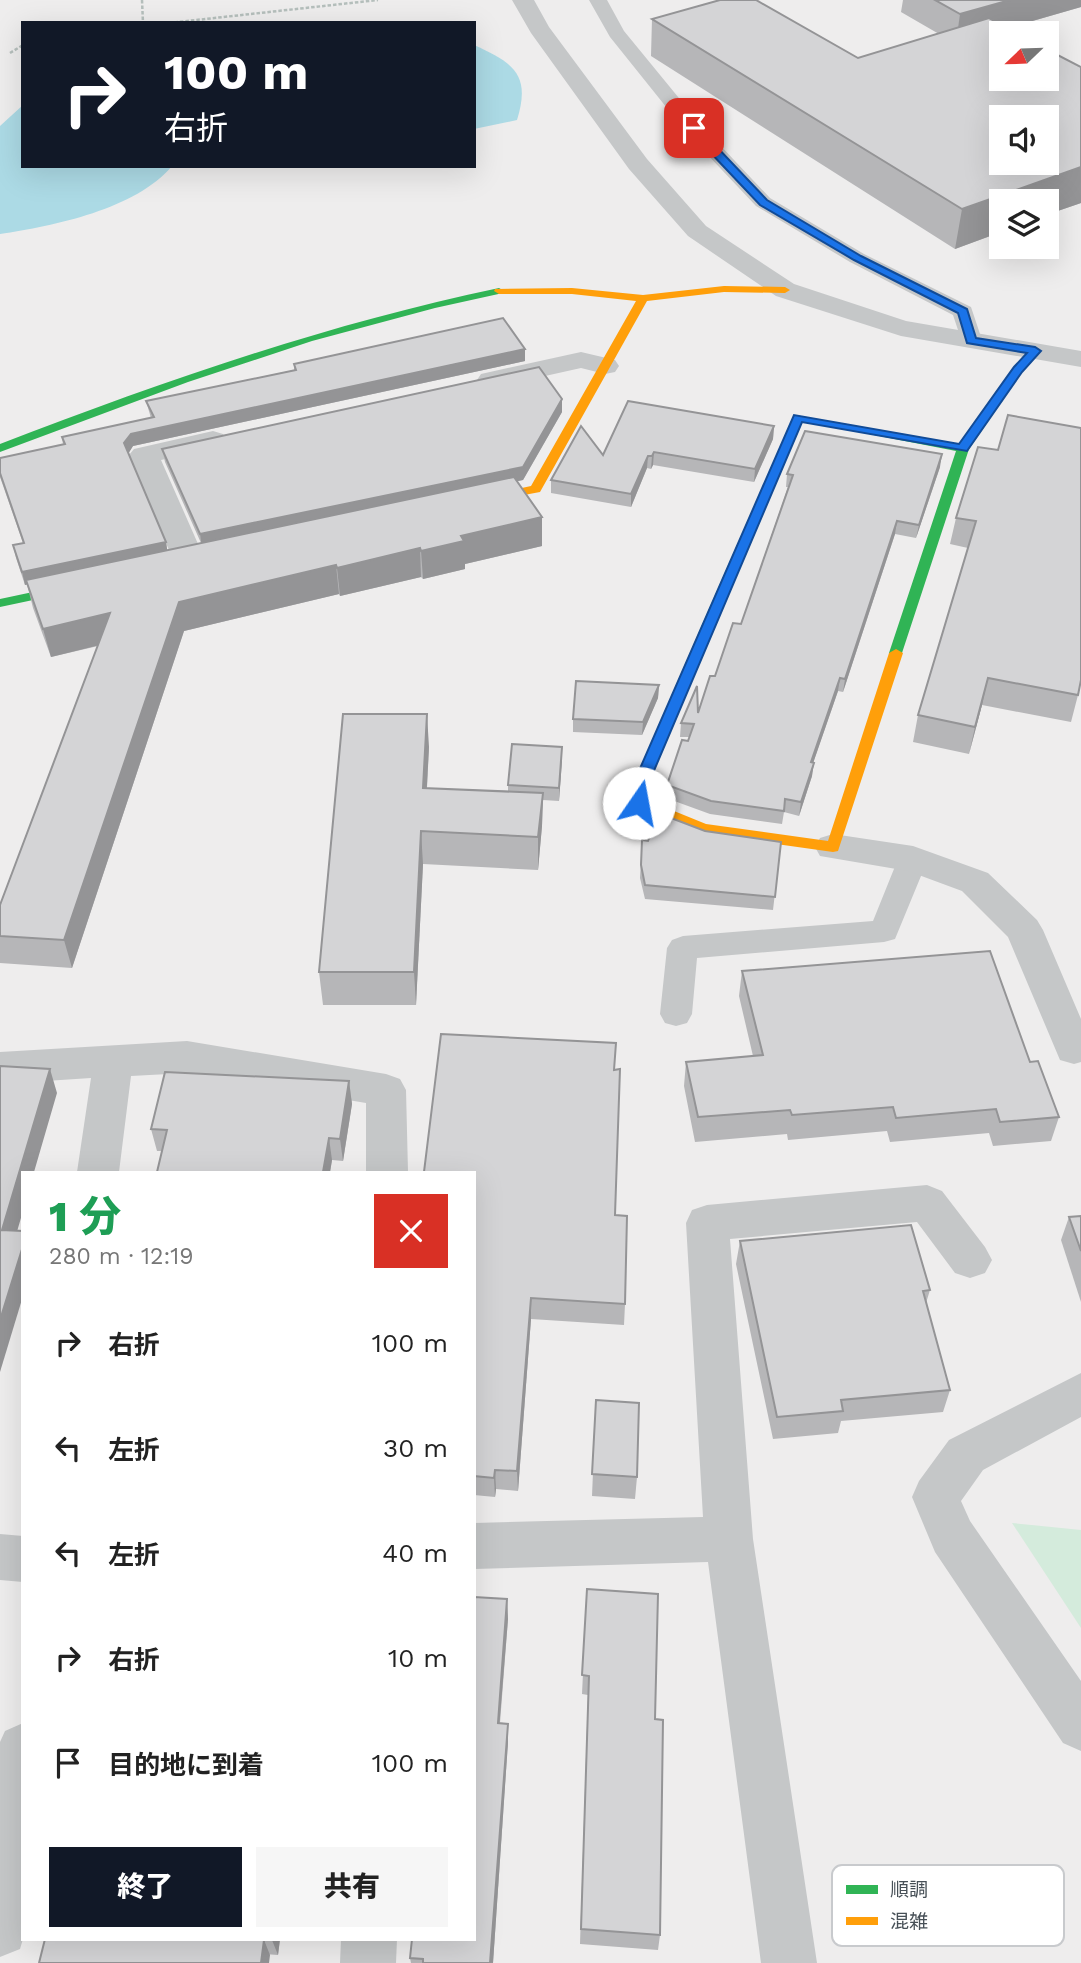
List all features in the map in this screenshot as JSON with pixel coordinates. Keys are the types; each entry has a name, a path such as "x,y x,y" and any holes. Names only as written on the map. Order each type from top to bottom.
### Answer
{"street":[{"path":"523,0 539,28 638,164 697,231 785,290 901,328 1081,359"},
{"path":"0,447 168,383 319,334 432,304 507,290 572,290 643,298 724,289 785,290"},
{"path":"456,506 536,489 643,298"},
{"path":"833,846 962,449 1018,370 1035,351"},
{"path":"471,384 581,360 605,366"},
{"path":"962,449 798,417 642,780 639,803 704,829 913,859 975,882 1024,930 1074,1049"},
{"path":"190,563 144,456 240,435"},
{"path":"0,603 95,583"},
{"path":"0,1068 187,1057 386,1090 387,1171"},
{"path":"98,1171 113,1061"},
{"path":"789,1963 729,1538 708,1223 927,1203 970,1261"},
{"path":"1081,1394 967,1455 936,1497 952,1536 1081,1726"},
{"path":"476,1546 729,1538"},
{"path":"0,1557 21,1559"},
{"path":"0,1928 21,1765"},
{"path":"368,1963 369,1941"}],"lane":[{"path":"598,0 616,33 685,118 763,202 857,258 963,312 971,341"},
{"path":"676,1014 683,948 884,931 913,859"}],"path":[{"path":"142,0 143,21"},
{"path":"188,21 378,0"},
{"path":"10,53 21,46"}],"green space":[{"path":"1012,1523 1081,1530 1081,1628"}],"water":[{"path":"476,46 500,58 516,72 522,92 517,120 476,129"},
{"path":"21,107 21,168 170,168 138,194 93,213 45,226 0,234 0,126"}],"building":[{"path":"720,0 756,0 858,58 989,18 995,21 989,21 989,91 1059,91 1059,56 1081,67 1081,167 1059,175 1059,105 989,105 989,175 1058,175 1019,189 989,189 989,199 962,209 652,19"},
{"path":"935,0 1010,0 960,14"},
{"path":"503,318 525,349 131,434 124,443 166,542 22,572 13,545 24,543 0,473 0,458 65,444 62,437 154,417 146,401 296,370 294,364"},
{"path":"539,367 562,399 523,467 200,534 162,449"},
{"path":"628,401 774,426 755,469 654,452 652,456 648,456 631,494 551,480 581,426 603,455"},
{"path":"1008,415 1081,428 1081,680 1078,695 988,678 975,727 918,715 976,521 956,518 978,447 998,450"},
{"path":"805,431 942,454 919,525 897,521 845,679 840,678 811,762 814,763 801,802 785,799 784,811 711,801 667,785 682,740 688,741 694,724 681,723 697,686 698,713 710,676 715,676 733,623 741,624 793,475 787,474"},
{"path":"514,477 542,517 461,536 464,541 421,551 420,548 337,568 336,565 179,602 64,940 0,936 0,905 110,613 43,629 26,580"},
{"path":"576,681 659,685 643,722 573,719"},
{"path":"343,714 427,714 423,788 543,793 538,837 421,831 414,972 319,972"},
{"path":"512,744 562,747 559,788 508,785"},
{"path":"658,813 705,831 781,842 775,897 645,885 641,865 642,840 648,841"},
{"path":"990,951 1030,1062 1038,1061 1059,1117 1000,1122 996,1109 896,1118 893,1107 792,1115 790,1110 698,1117 686,1062 763,1055 742,971"},
{"path":"441,1034 616,1043 614,1070 620,1069 615,1215 627,1216 625,1304 531,1298 517,1471 495,1470 494,1478 476,1476 476,1171 424,1171"},
{"path":"0,1066 50,1069 2,1230 21,1231 21,1252 0,1320"},
{"path":"165,1072 349,1081 340,1139 329,1138 323,1171 157,1171 167,1130 151,1129"},
{"path":"1081,1216 1081,1251 1069,1217"},
{"path":"911,1225 930,1290 923,1291 950,1390 841,1400 843,1411 777,1417 740,1241"},
{"path":"596,1400 639,1403 637,1477 592,1474"},
{"path":"587,1589 658,1594 655,1719 663,1720 660,1935 581,1929 589,1676 582,1675"},
{"path":"476,1597 507,1599 498,1723 508,1724 490,1963 423,1963 423,1959 410,1958 412,1941 476,1941"},
{"path":"44,1941 264,1941 261,1963 39,1963"}],"traffic: fast":[{"path":"0,448 246,358 371,321 499,291"},
{"path":"896,653 963,449 1018,370 1035,351"},
{"path":"705,634 798,417 963,449"},
{"path":"0,603 80,586"}],"traffic: slow":[{"path":"499,291 572,291 643,298 724,289 785,290"},
{"path":"474,502 536,489 643,298"},
{"path":"705,634 642,780 639,803 704,829 833,847 896,653"}],"route":[{"path":"639,803 642,780 798,417 962,449 1018,370 1035,351 971,341 963,312 857,258 763,202 694,128"}]}
